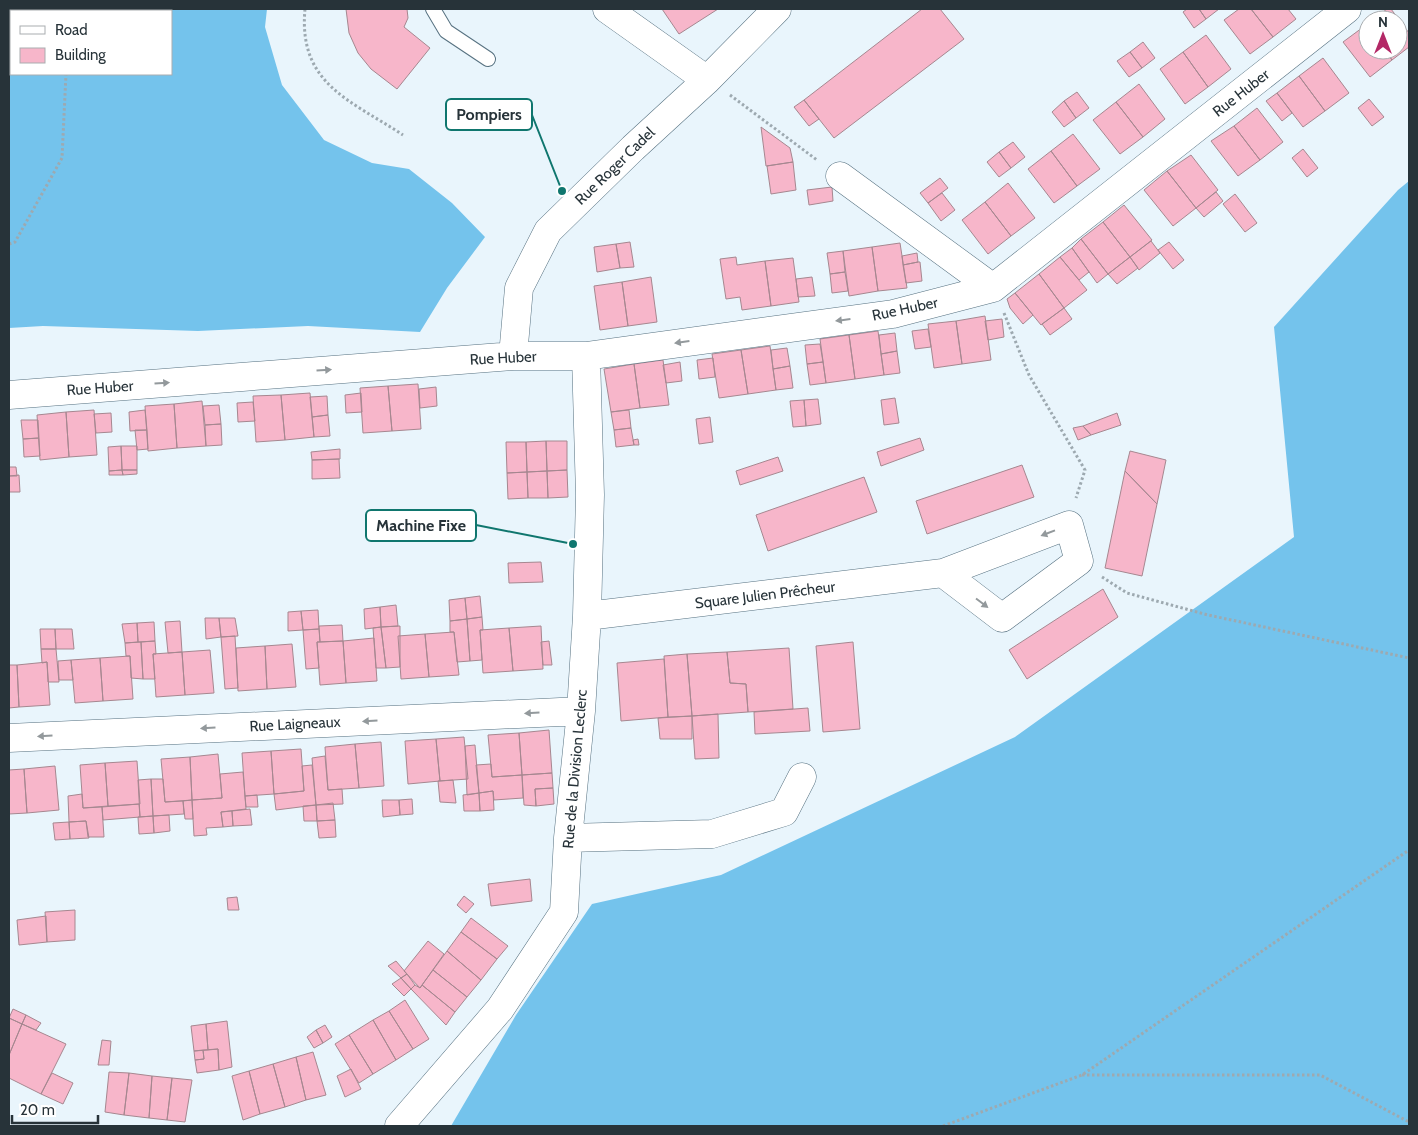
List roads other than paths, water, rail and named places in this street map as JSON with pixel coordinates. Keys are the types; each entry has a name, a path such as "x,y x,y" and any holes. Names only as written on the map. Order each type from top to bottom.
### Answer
{"street":[{"path":"607,9 707,80"},
{"name":"Rue Roger Cadel","path":"513,356 519,288 548,231 633,148 707,80 778,9"},
{"name":"Rue Huber","path":"9,395 513,356 586,356 893,314 993,288 1347,9"},
{"path":"840,176 993,288"},
{"name":"Rue de la Division Leclerc","path":"399,1126 500,1009 564,912 568,838 581,711 587,616 590,496 586,356"},
{"name":"Square Julien Prêcheur","path":"587,616 943,573 1069,525 1079,561 1002,618 943,573"},
{"name":"Rue Laigneaux","path":"9,738 581,711"},
{"path":"568,838 712,834 784,812 802,777"}],"lane":[{"path":"433,9 446,31 488,59"}],"place":[{"name":"Pompiers","path":"562,191"},
{"name":"Machine Fixe","path":"573,544"}]}
